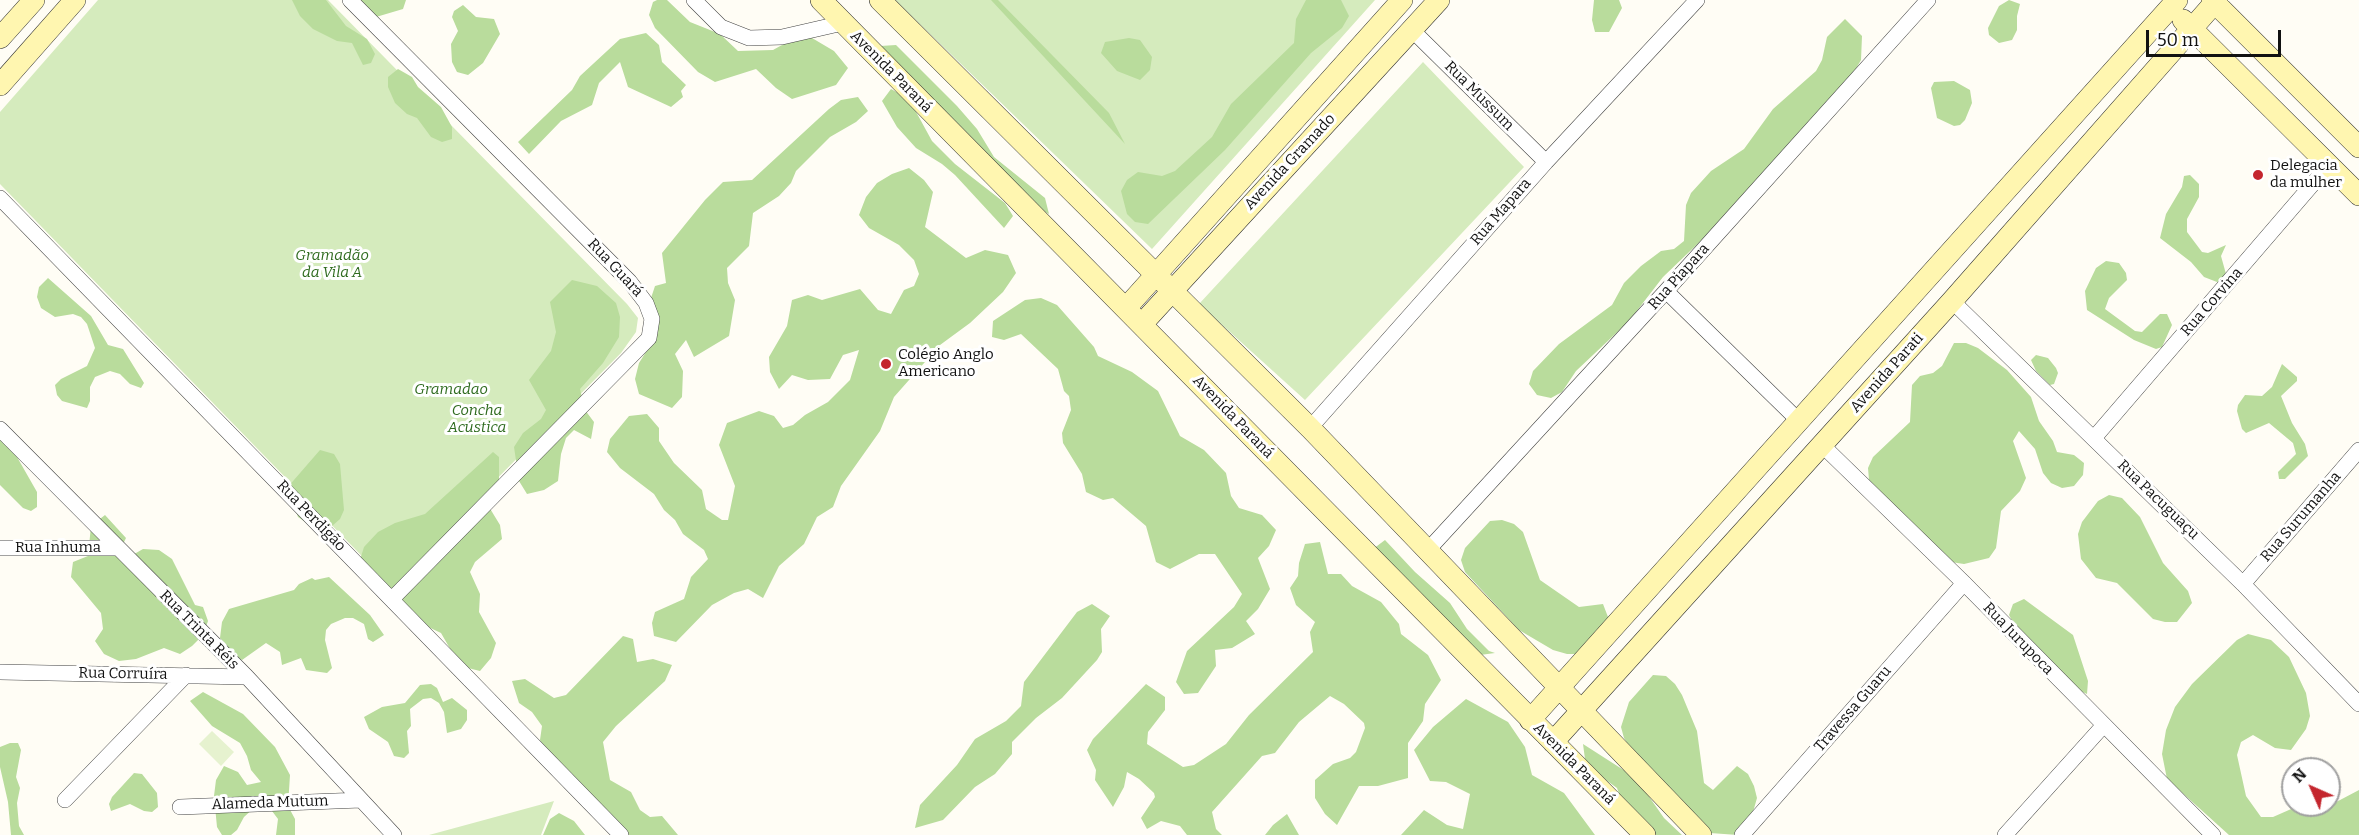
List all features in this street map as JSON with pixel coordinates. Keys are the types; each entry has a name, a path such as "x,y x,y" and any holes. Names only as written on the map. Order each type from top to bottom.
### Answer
{"street":[{"path":"0,38 34,0"},
{"path":"0,86 75,0"},
{"name":"Rua Guará","path":"350,0 630,282 646,303 652,319 649,338 392,599"},
{"path":"694,0 721,27 749,38 782,37 843,23"},
{"name":"Avenida Paraná","path":"821,0 1645,835"},
{"path":"880,0 1310,428 1581,713 1701,835"},
{"name":"Avenida Gramado","path":"1142,324 1439,0"},
{"name":"Rua Mapara","path":"1310,428 1546,162 1697,0"},
{"name":"Rua Piapara","path":"1427,550 1666,291 1928,0"},
{"path":"2214,1 2357,142"},
{"name":"Avenida Parati","path":"1553,742 1952,301 2192,29 2214,1"},
{"path":"1530,720 1799,421 2170,2 2192,29 2359,195"},
{"name":"Avenida Gramado","path":"1126,308 1395,3"},
{"name":"Rua Mussum","path":"1412,30 1546,162"},
{"name":"Rua Corvina","path":"2094,438 2329,165"},
{"name":"Rua Perdigão","path":"0,198 621,835"},
{"path":"1666,291 1799,421"},
{"name":"Rua Pacuguaçu","path":"1952,301 2243,584 2359,704"},
{"name":"Rua Trinta Réis","path":"0,429 247,677 394,835"},
{"name":"Rua Jurupoca","path":"1822,445 1964,583 2212,835"},
{"name":"Rua Surumanha","path":"2243,584 2359,450"},
{"name":"Rua Inhuma","path":"0,548 116,548"},
{"name":"Travessa Guaru","path":"1742,835 1964,583"},
{"name":"Rua Corruíra","path":"0,672 247,677"},
{"path":"65,800 186,675"},
{"path":"2005,835 2103,726"},
{"name":"Alameda Mutum","path":"180,807 361,800"}],"green space":[{"name":"Gramadão da Vila A","path":"98,0 328,0 627,304 638,318 636,332 621,353 391,586 0,184 0,112"},
{"path":"292,0 326,0 346,26 367,39 375,54 371,63 363,65 352,43 337,41 313,29 300,16"},
{"path":"359,0 406,0 403,9 376,17"},
{"path":"667,0 690,22 720,34 738,51 773,50 791,40 812,38 834,51 848,68 836,85 792,99 756,69 715,82 698,72 655,28 649,15 653,2"},
{"path":"895,0 1375,0 1152,249"},
{"path":"991,0 998,0 1109,113 1125,144"},
{"path":"1306,0 1341,0 1349,16 1342,28 1311,53 1225,150 1148,224 1135,222 1127,214 1121,191 1127,180 1138,172 1162,176 1175,171 1212,137 1231,104 1294,43 1296,19"},
{"path":"1594,0 1619,0 1622,8 1609,32 1595,32 1592,20"},
{"path":"2009,0 2020,4 2017,30 2012,40 1999,43 1989,35 1988,28 1999,6"},
{"path":"463,5 476,17 494,19 500,34 483,63 468,75 457,72 452,62 451,44 458,31 452,17 454,11"},
{"path":"1845,19 1862,36 1861,60 1854,72 1711,231 1663,277 1629,321 1576,371 1562,392 1551,398 1537,395 1529,384 1533,371 1559,344 1612,305 1624,283 1641,266 1661,251 1674,249 1684,241 1686,205 1691,193 1711,171 1744,149 1773,109 1816,71 1822,60 1827,37"},
{"path":"646,33 659,45 662,62 686,85 681,91 683,97 671,107 628,87 620,62 599,83 592,105 561,121 529,154 518,142 572,90 580,76 620,39"},
{"path":"1129,38 1140,40 1152,57 1150,70 1140,80 1117,71 1101,53 1105,42"},
{"path":"896,45 957,106 977,129 994,157 1045,198 1049,214 1036,207 880,46"},
{"path":"1423,62 1524,167 1305,400 1199,304"},
{"path":"398,69 412,77 418,87 441,107 452,127 452,139 442,142 431,137 417,118 407,114 395,103 388,87 388,77"},
{"path":"1954,81 1970,90 1972,103 1965,120 1960,125 1954,126 1937,118 1931,88 1934,82"},
{"path":"891,89 909,99 932,141 955,164 1005,203 1013,216 1004,228 955,175 916,148 897,127 882,101"},
{"path":"858,97 868,111 856,122 830,137 796,171 791,183 779,196 753,213 749,246 727,268 728,283 735,300 729,336 694,357 686,340 675,354 683,371 682,397 672,408 639,394 635,379 639,363 658,333 649,304 655,286 666,283 662,253 705,200 723,182 752,180 829,109 841,100"},
{"path":"909,168 924,180 933,192 925,227 966,258 985,250 1008,255 1016,273 1003,292 970,323 940,345 894,397 880,431 841,486 833,507 817,517 804,544 779,566 763,598 748,589 734,593 712,605 676,642 654,636 652,623 655,612 684,599 691,577 708,559 704,550 683,534 654,494 620,468 607,452 610,439 629,416 647,414 659,428 659,441 674,463 702,490 706,509 722,520 728,520 735,486 719,445 727,423 759,411 774,416 783,428 793,425 828,402 850,380 859,350 843,355 830,379 808,380 792,375 779,389 770,372 769,357 787,326 792,300 808,295 822,300 860,289 878,310 891,314 904,290 914,286 919,274 914,260 899,245 869,228 859,215 866,197 877,183"},
{"path":"2190,175 2199,184 2199,197 2187,219 2187,232 2202,252 2208,253 2226,245 2221,256 2226,274 2223,281 2217,282 2204,277 2191,262 2160,238 2166,214 2182,187 2184,176"},
{"path":"2106,261 2119,263 2126,273 2127,280 2109,298 2105,309 2135,331 2142,332 2160,314 2167,314 2172,325 2162,347 2156,349 2134,340 2087,310 2085,291 2096,268"},
{"path":"48,278 91,316 108,345 123,349 144,383 141,388 130,384 120,374 110,371 95,377 90,387 90,401 87,408 62,401 57,395 55,385 61,379 87,366 95,348 87,324 81,317 73,314 55,317 41,308 37,297 39,287"},
{"path":"572,280 597,286 616,303 620,317 619,337 603,363 580,389 585,410 594,422 591,439 574,430 566,438 561,454 558,481 544,490 527,494 519,481 514,447 523,433 541,419 546,410 529,380 551,351 556,332 550,302"},
{"path":"1041,298 1057,305 1094,347 1098,356 1132,372 1158,391 1180,436 1204,450 1226,473 1231,496 1239,508 1262,515 1276,530 1269,546 1258,558 1270,589 1258,609 1246,621 1255,634 1232,648 1215,650 1216,666 1198,693 1184,694 1176,682 1187,651 1234,607 1242,594 1215,554 1199,554 1170,569 1156,562 1146,526 1113,498 1103,500 1086,492 1082,474 1063,443 1062,433 1071,410 1069,396 1064,391 1058,369 1021,334 1004,340 992,337 993,321 1025,300"},
{"path":"1954,343 1966,343 1978,348 2007,370 2031,397 2039,421 2053,441 2057,452 2074,455 2084,463 2083,475 2074,486 2062,488 2051,483 2043,473 2035,449 2019,431 2013,441 2026,478 2020,491 2001,511 1996,548 1989,558 1964,564 1951,562 1933,546 1869,480 1868,468 1873,457 1910,422 1912,385 1920,376 1933,373 1942,366"},
{"path":"2036,355 2048,358 2056,368 2058,373 2054,384 2050,385 2036,371 2031,360"},
{"path":"2282,364 2297,377 2297,381 2281,396 2292,423 2305,444 2308,456 2285,479 2279,479 2278,472 2296,454 2293,443 2269,423 2246,433 2242,429 2237,411 2245,395 2262,396 2272,387"},
{"path":"0,437 13,450 37,492 37,507 31,511 23,508 0,485"},
{"path":"320,450 334,454 340,464 344,510 340,519 332,526 314,528 298,517 287,488"},
{"path":"493,452 499,457 499,481 486,502 500,525 502,539 475,562 470,572 480,594 479,612 496,643 491,658 480,671 460,666 441,633 422,624 360,560 364,547 378,532 395,523 425,514"},
{"path":"2109,495 2122,498 2140,517 2163,563 2188,591 2192,603 2177,622 2153,619 2117,583 2096,578 2081,559 2078,534 2082,522 2098,501"},
{"path":"105,515 126,538 123,544 129,557 143,549 159,550 172,559 195,605 203,607 208,621 203,635 180,654 164,648 136,659 119,661 104,654 95,641 103,629 101,613 71,577 73,562 88,556 91,526"},
{"path":"1502,520 1514,524 1523,532 1540,580 1579,607 1603,604 1608,617 1609,631 1580,654 1567,654 1553,650 1519,630 1465,572 1461,560 1465,548 1490,521"},
{"path":"1385,540 1415,572 1450,603 1467,629 1489,651 1495,653 1480,655 1373,549"},
{"path":"1320,542 1328,574 1341,574 1352,586 1381,602 1399,624 1401,634 1428,655 1441,680 1425,704 1423,721 1408,743 1408,778 1378,786 1359,786 1337,825 1325,814 1315,798 1315,780 1333,764 1350,758 1356,752 1365,728 1364,723 1344,704 1330,696 1299,722 1275,753 1262,756 1212,812 1216,829 1222,835 1187,835 1180,826 1161,821 1147,829 1141,818 1155,797 1154,793 1139,779 1127,772 1124,787 1113,807 1095,780 1096,770 1087,750 1093,739 1146,684 1165,697 1165,710 1148,732 1147,744 1183,767 1194,765 1226,744 1249,715 1313,652 1310,632 1315,622 1296,605 1290,588 1298,576 1299,563 1305,544"},
{"path":"329,577 370,615 384,635 373,642 368,639 364,624 353,618 345,618 331,624 326,630 325,640 332,668 327,673 306,670 301,658 282,665 280,652 266,643 242,660 234,655 220,638 222,622 229,609 294,590 299,584 312,578 315,580"},
{"path":"2024,599 2073,635 2088,681 2087,694 2076,689 2015,626 2009,615 2013,604"},
{"path":"1092,604 1110,616 1101,629 1102,652 1097,660 1062,698 1036,718 1012,742 1012,754 995,774 975,787 943,820 915,828 920,805 957,765 975,739 1006,721 1021,706 1024,682 1077,612"},
{"path":"2248,634 2271,640 2289,657 2306,693 2310,716 2306,729 2291,750 2275,748 2253,735 2241,742 2237,755 2246,796 2261,817 2273,817 2281,813 2281,817 2341,817 2341,800 2359,790 2359,835 2229,835 2167,779 2162,754 2166,730 2175,707 2192,684 2237,640"},
{"path":"623,636 633,639 637,662 653,659 672,665 665,681 616,726 603,742 610,780 631,792 640,810 650,817 662,816 678,835 626,835 546,753 540,740 542,726 532,712 519,703 512,681 525,679 554,698 566,695"},
{"path":"1653,675 1666,676 1682,695 1697,731 1704,783 1713,790 1737,766 1748,774 1757,798 1753,812 1738,835 1710,833 1684,802 1637,759 1624,738 1621,727 1629,702"},
{"path":"431,684 437,688 443,702 452,698 467,710 467,720 461,729 447,733 444,712 439,703 431,698 423,699 410,709 411,726 407,731 409,753 404,758 394,756 388,742 369,729 364,717 382,707 405,703 420,685"},
{"path":"203,692 243,714 275,747 290,775 288,806 295,819 295,835 276,835 278,819 269,807 255,807 244,817 237,830 231,835 222,835 217,827 214,796 216,780 224,766 238,772 247,785 261,782 251,770 240,743 212,726 190,701"},
{"path":"1466,699 1508,722 1525,747 1532,775 1564,793 1595,835 1401,835 1424,810 1447,825 1463,829 1470,794 1446,782 1430,781 1414,750 1433,727"},
{"path":"212,731 234,752 221,766 199,744"},
{"path":"18,743 21,750 16,777 20,788 17,803 19,826 24,835 11,835 8,802 0,767 0,747"},
{"path":"1583,744 1636,778 1664,818 1682,835 1650,835 1622,802 1617,788 1592,770 1585,759"},
{"path":"134,773 142,774 157,793 158,807 152,812 130,804 111,811 109,804 112,797"},
{"path":"554,801 541,835 429,835"},
{"path":"559,813 574,821 585,835 543,835 550,819"},
{"path":"1287,814 1299,835 1265,835 1273,825"}],"place":[{"name":"Delegacia da mulher","path":"2258,175"},
{"name":"Colégio Anglo Americano","path":"886,364"}],"park label":[{"name":"Gramadao","path":"451,390"},
{"name":"Concha Acústica","path":"477,420"}]}
